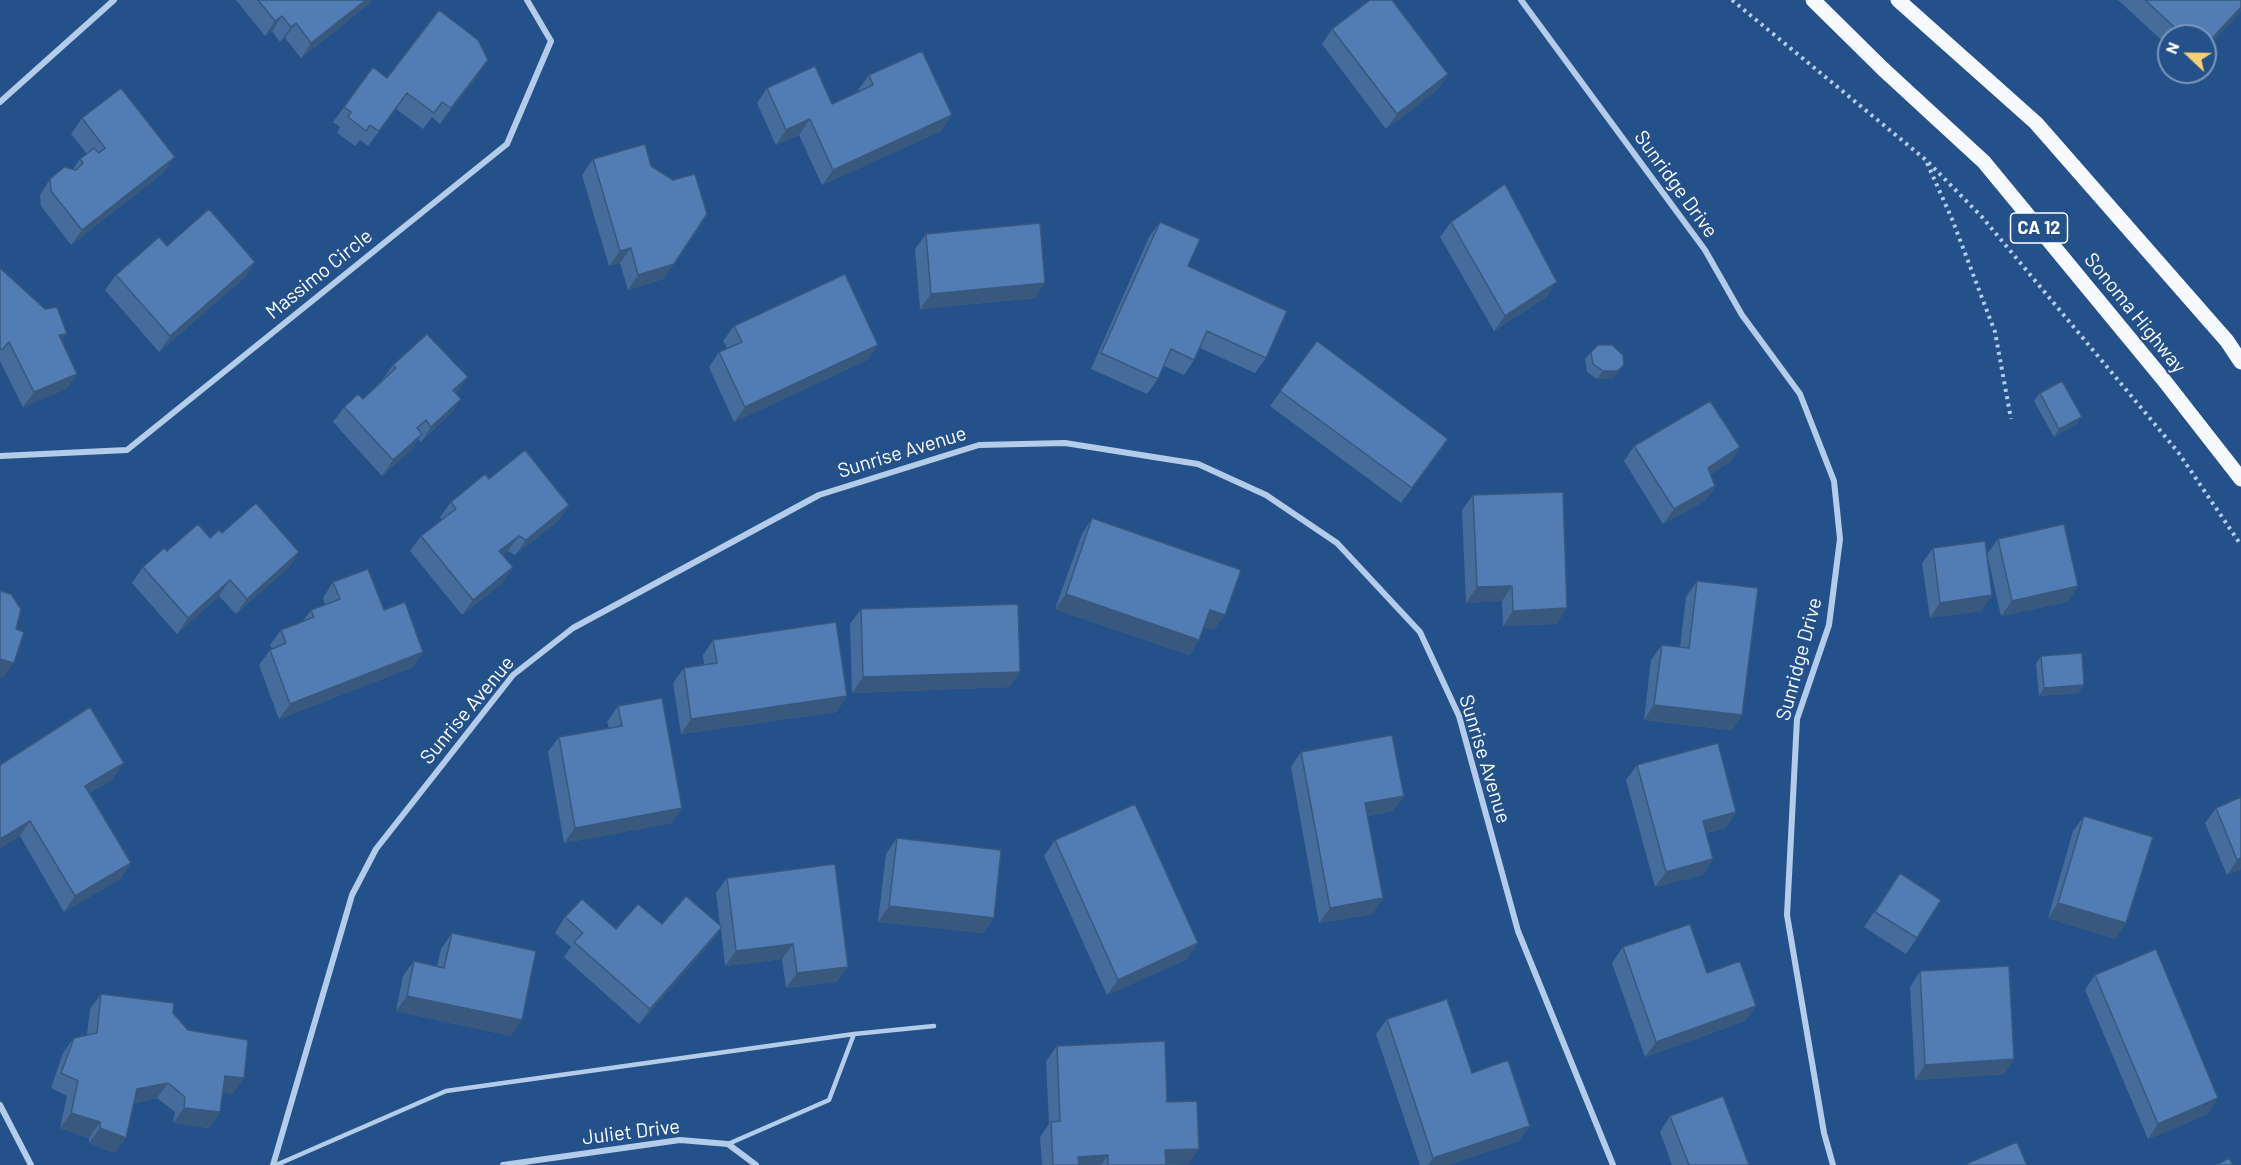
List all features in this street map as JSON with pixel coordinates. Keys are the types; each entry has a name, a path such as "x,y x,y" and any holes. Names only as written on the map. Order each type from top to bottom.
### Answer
{"main road":[{"name":"Sonoma Highway","path":"1813,0 1883,69 1984,162 2163,379 2241,479"},
{"path":"1898,0 2036,123 2227,341 2241,362"}],"street":[{"path":"0,102 114,0"},
{"name":"Massimo Circle","path":"0,456 127,450 507,144 551,41 527,0"},
{"name":"Sunridge Drive","path":"1521,0 1705,250 1742,315 1800,394 1834,481 1840,539 1829,625 1797,719 1787,915 1824,1134 1833,1165"},
{"name":"Sunrise Avenue","path":"275,1165 352,895 376,849 513,675 573,628 819,495 979,445 1065,443 1198,464 1266,495 1337,543 1420,632 1459,716 1518,931 1613,1165"},
{"path":"0,1105 31,1165"},
{"name":"Juliet Drive","path":"503,1165 680,1140 728,1143"},
{"path":"728,1143 756,1165"}],"lane":[{"path":"275,1165 446,1090 854,1034 934,1026"},
{"path":"728,1143 829,1100 854,1034"}],"path":[{"path":"1732,0 1926,160 1982,218 2178,452 2241,545"},
{"path":"1926,160 1952,219 1995,332 2011,419"}],"building":[{"path":"258,0 366,0 311,43 296,23 291,27 282,16 275,21"},
{"path":"1370,0 1392,0 1448,74 1397,114 1332,29"},
{"path":"2145,0 2241,0 2241,7 2217,33 2217,24 2171,24"},
{"path":"439,10 478,40 488,60 451,108 442,102 434,113 407,93 379,131 370,125 366,131 348,117 351,112 344,107 373,67 387,78"},
{"path":"922,51 952,115 833,170 810,119 786,130 767,88 815,66 832,104 873,85 869,75"},
{"path":"121,88 175,157 82,230 51,191 50,179 64,167 76,170 83,163 80,159 94,148 99,153 105,148 82,118"},
{"path":"645,144 651,166 673,180 695,174 707,214 674,264 638,275 631,248 620,251 593,159"},
{"path":"1505,184 1557,282 1505,316 1451,222"},
{"path":"209,209 255,262 170,336 116,275 159,237 167,246"},
{"path":"1160,222 1200,239 1188,266 1287,311 1266,358 1207,331 1194,360 1171,349 1158,379 1101,353"},
{"path":"1040,223 1045,283 931,294 926,234"},
{"path":"0,268 45,309 57,307 67,334 59,335 77,374 34,392 9,342 2,350 0,348"},
{"path":"845,274 878,345 745,407 719,352 742,342 734,326"},
{"path":"427,334 468,377 453,390 461,399 431,427 426,420 417,428 422,434 393,460 344,407 358,394 363,399 396,368 393,365"},
{"path":"1317,341 1448,439 1412,488 1280,391"},
{"path":"1598,345 1612,345 1623,355 1624,365 1617,371 1603,371 1593,364 1591,352"},
{"path":"2062,381 2082,417 2059,429 2040,393"},
{"path":"1710,401 1740,447 1708,468 1715,486 1674,509 1634,446"},
{"path":"525,450 569,505 526,540 519,536 499,551 513,567 473,600 421,536 456,509 451,502 485,474 489,479"},
{"path":"1563,492 1567,608 1513,611 1512,586 1477,587 1473,495"},
{"path":"256,503 299,552 247,599 230,580 188,618 143,567 164,548 167,551 198,524 210,538 219,530 222,533"},
{"path":"1092,518 1241,570 1225,615 1210,610 1199,640 1066,594"},
{"path":"2064,524 2078,586 2012,601 1998,539"},
{"path":"1985,541 1992,595 1940,603 1933,548"},
{"path":"368,569 384,610 405,602 423,652 290,704 270,650 286,643 281,630 314,617 311,610 340,599 333,582"},
{"path":"1697,581 1758,588 1742,715 1654,705 1662,645 1689,648"},
{"path":"0,591 11,594 21,609 16,629 24,632 14,663 0,659"},
{"path":"1018,604 1020,672 863,677 861,609"},
{"path":"836,622 847,696 691,719 684,668 717,663 713,640"},
{"path":"2082,653 2084,685 2044,688 2041,656"},
{"path":"662,698 682,808 575,828 559,737 622,726 618,706"},
{"path":"90,707 124,763 85,786 131,863 75,896 30,821 0,839 0,765"},
{"path":"1392,735 1404,796 1365,803 1383,898 1330,908 1301,752"},
{"path":"1718,743 1736,812 1703,821 1713,859 1666,872 1637,765"},
{"path":"2241,797 2241,858 2237,860 2216,808"},
{"path":"1135,804 1198,943 1118,980 1055,840"},
{"path":"2084,816 2153,837 2126,923 2058,903"},
{"path":"897,838 1001,850 994,918 889,906"},
{"path":"835,864 848,967 797,973 793,944 736,951 727,878"},
{"path":"1900,873 1941,900 1917,938 1875,912"},
{"path":"686,896 722,927 650,1009 574,942 583,933 565,917 582,899 616,929 638,904 662,924"},
{"path":"1690,924 1707,973 1740,961 1756,1006 1656,1042 1623,947"},
{"path":"452,933 536,951 522,1020 407,996 414,961 444,968"},
{"path":"2156,949 2218,1098 2158,1124 2095,975"},
{"path":"2009,966 2014,1059 1925,1065 1920,971"},
{"path":"101,994 174,1003 173,1013 188,1030 248,1040 244,1078 225,1076 220,1112 184,1108 185,1097 168,1083 137,1089 126,1138 100,1128 100,1122 71,1113 78,1081 61,1073 74,1038 97,1033"},
{"path":"1447,999 1472,1073 1508,1060 1530,1126 1433,1158 1387,1019"},
{"path":"1165,1041 1167,1102 1197,1101 1199,1149 1165,1150 1166,1165 1108,1165 1108,1155 1078,1157 1079,1165 1053,1165 1051,1122 1060,1121 1057,1046"},
{"path":"1723,1096 1749,1165 1689,1165 1670,1116"},
{"path":"2017,1142 2027,1165 1964,1165"},
{"path":"2229,1158 2233,1165 2217,1165"}]}
